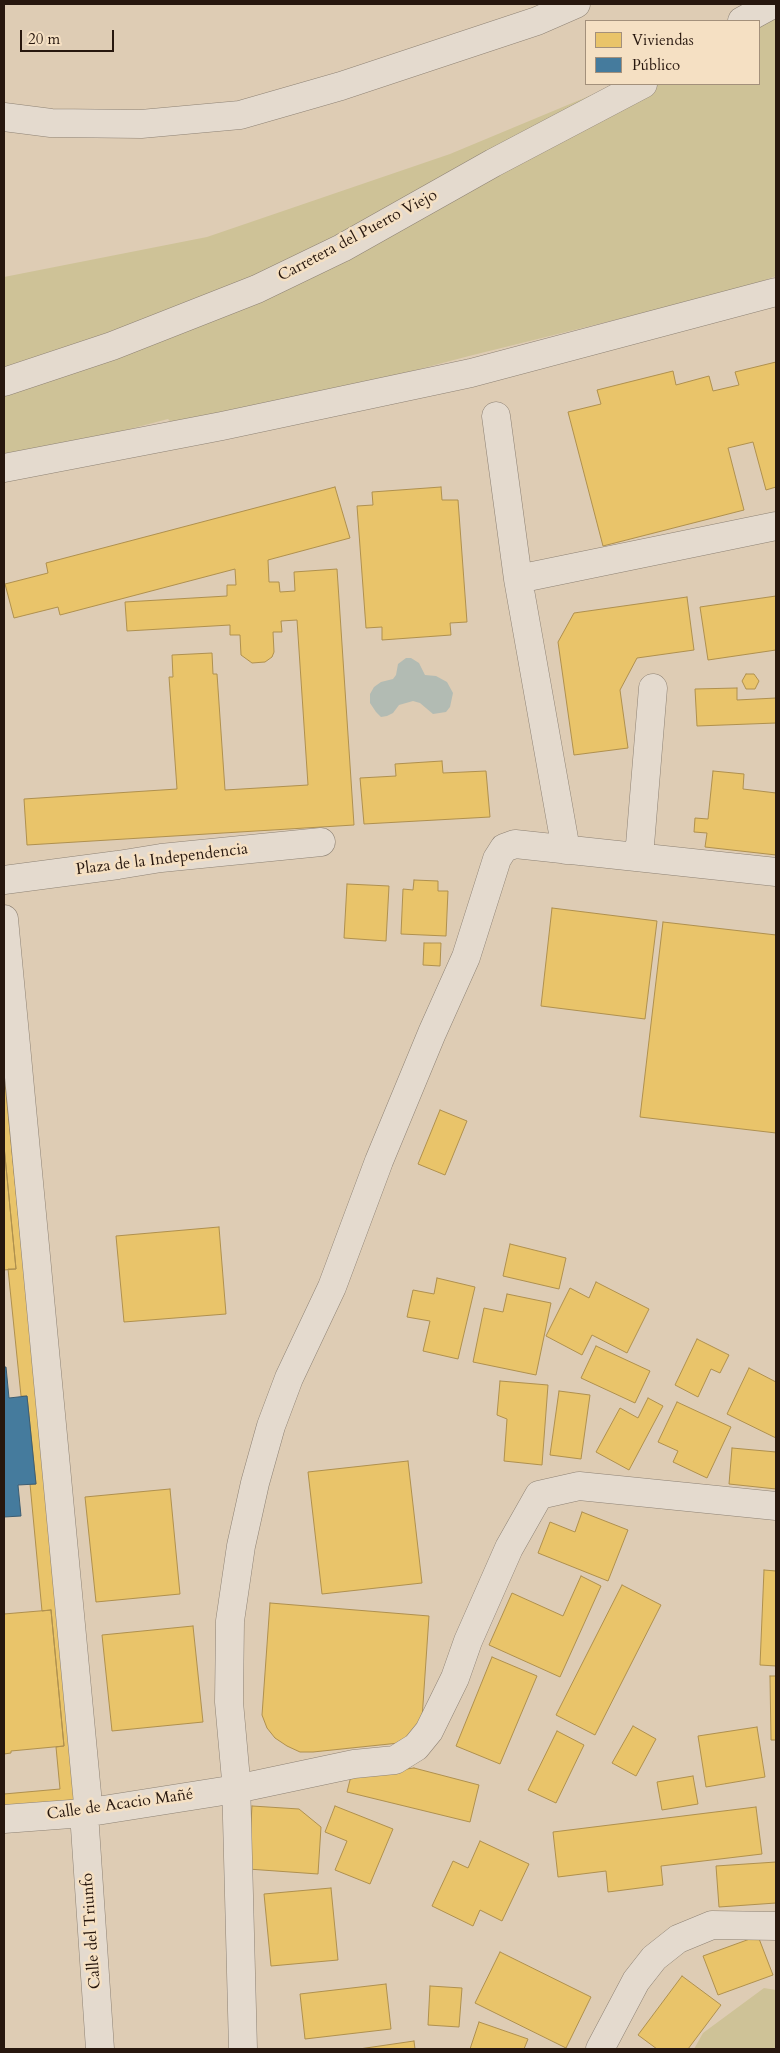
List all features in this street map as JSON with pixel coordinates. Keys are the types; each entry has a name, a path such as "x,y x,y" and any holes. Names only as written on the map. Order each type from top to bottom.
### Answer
{"street":[{"path":"4,117 51,123 141,124 240,115 341,86 537,21 576,4"},
{"path":"744,20 773,4"},
{"name":"Carretera del Puerto Viejo","path":"4,382 112,346 257,289 342,248 493,163 641,85"},
{"path":"4,468 222,426 471,374 776,292"},
{"path":"496,416 518,580 566,850"},
{"path":"518,580 776,526"},
{"path":"638,857 653,688"},
{"name":"Plaza de la Independencia","path":"4,880 161,858 320,842"},
{"path":"243,2049 236,1789 229,1702 230,1621 243,1537 255,1483 271,1426 290,1378 332,1287 379,1161 466,957 497,859 504,848 515,844 776,872"},
{"name":"Calle del Triunfo","path":"4,919 88,1804 84,1812 100,2049"},
{"name":"Calle de Acacio Mañé","path":"4,1819 84,1812 236,1789 354,1764 395,1760 416,1747 428,1731 440,1709 455,1678 468,1641 509,1548 539,1496 579,1486 776,1506"},
{"path":"600,2049 636,1981 654,1958 678,1940 712,1926 776,1926"}],"shaded area":[{"path":"776,13 776,276 744,288 469,356 189,430 176,427 168,419 4,462 4,277 207,237 450,154 616,85 760,85 760,21"},
{"path":"406,658 411,658 419,663 425,675 436,676 447,682 453,693 450,707 446,712 433,714 420,703 413,701 399,705 393,713 387,716 381,717 376,712 370,703 370,694 374,687 381,682 393,679 396,675 398,664"},
{"path":"764,1988 776,1990 776,2049 694,2049 703,2033"}],"building: Viviendas":[{"path":"776,362 776,487 766,490 753,442 728,448 744,510 603,546 568,412 601,404 597,390 673,371 676,385 709,376 713,391 739,385 735,372"},
{"path":"335,487 350,538 268,560 269,582 279,582 280,592 295,591 294,572 337,569 354,825 27,845 24,799 177,789 169,677 173,677 172,655 212,653 213,674 217,674 225,790 308,785 297,620 281,621 282,632 273,632 274,652 272,657 265,662 252,663 241,655 240,635 230,635 230,625 127,631 125,602 227,596 227,585 236,585 235,569 60,615 58,607 14,618 5,584 48,573 46,563"},
{"path":"441,487 442,500 458,500 467,622 450,623 451,635 382,640 382,627 366,628 357,506 373,505 372,492"},
{"path":"776,596 776,650 708,660 700,607"},
{"path":"687,597 694,650 637,658 620,690 628,748 574,755 558,642 574,613"},
{"path":"746,674 754,674 759,681 755,689 746,689 742,681"},
{"path":"737,688 737,700 776,698 776,723 697,726 695,689"},
{"path":"442,761 443,773 486,771 490,817 364,824 360,778 396,776 395,764"},
{"path":"713,771 744,774 743,789 776,793 776,855 705,847 707,833 694,832 695,818 708,819"},
{"path":"414,880 438,881 438,891 448,891 446,936 401,934 403,889 413,890"},
{"path":"347,884 389,886 386,941 344,938"},
{"path":"552,908 657,921 645,1019 541,1006"},
{"path":"663,922 776,935 776,1133 640,1117"},
{"path":"424,943 441,943 440,966 423,965"},
{"path":"4,1073 78,1804 4,1811 4,1794 60,1789 56,1747 64,1746 51,1610 42,1611 30,1484 36,1484 27,1396 21,1396 8,1269 16,1269 4,1146"},
{"path":"440,1110 467,1121 445,1175 418,1164"},
{"path":"4,1146 16,1269 4,1270"},
{"path":"219,1227 226,1314 124,1322 116,1236"},
{"path":"510,1244 566,1258 559,1289 503,1276"},
{"path":"437,1278 475,1287 458,1359 423,1351 430,1321 407,1317 413,1290 434,1294"},
{"path":"596,1282 649,1309 627,1353 592,1335 582,1355 546,1336 570,1288 589,1298"},
{"path":"507,1294 551,1303 536,1375 473,1362 484,1308 503,1312"},
{"path":"697,1339 729,1355 720,1373 711,1369 698,1397 675,1385"},
{"path":"596,1346 650,1371 635,1403 581,1378"},
{"path":"749,1368 776,1382 776,1438 727,1414"},
{"path":"500,1381 548,1385 542,1465 504,1461 507,1419 497,1415"},
{"path":"559,1391 590,1395 581,1459 550,1455"},
{"path":"648,1398 663,1406 629,1470 596,1452 620,1408 638,1418"},
{"path":"677,1402 731,1427 707,1478 673,1462 678,1451 658,1442"},
{"path":"732,1448 776,1452 776,1489 729,1484"},
{"path":"408,1461 422,1583 322,1594 308,1472"},
{"path":"170,1489 180,1594 96,1602 85,1497"},
{"path":"582,1512 628,1530 608,1581 538,1553 550,1522 575,1532"},
{"path":"764,1570 776,1571 776,1666 760,1665"},
{"path":"581,1576 601,1586 560,1677 489,1645 512,1593 563,1616"},
{"path":"622,1585 661,1605 595,1735 556,1715"},
{"path":"270,1603 429,1616 422,1719 408,1740 399,1743 300,1752 275,1738 267,1728 262,1715"},
{"path":"51,1610 64,1746 11,1751 11,1753 4,1754 4,1614"},
{"path":"193,1626 203,1722 112,1731 102,1635"},
{"path":"492,1657 537,1676 500,1764 456,1746"},
{"path":"770,1676 776,1676 776,1740 771,1740"},
{"path":"633,1726 656,1739 636,1776 612,1763"},
{"path":"757,1727 765,1777 706,1787 698,1736"},
{"path":"557,1731 584,1745 556,1803 528,1790"},
{"path":"414,1768 479,1785 470,1822 347,1792 351,1776"},
{"path":"693,1776 698,1804 662,1810 657,1782"},
{"path":"252,1806 299,1809 321,1827 318,1874 248,1869"},
{"path":"335,1806 393,1829 370,1884 335,1870 347,1841 325,1832"},
{"path":"756,1807 762,1854 661,1866 663,1885 608,1892 606,1871 558,1877 553,1832"},
{"path":"480,1841 529,1864 502,1921 480,1910 473,1926 432,1906 453,1861 468,1868"},
{"path":"776,1862 776,1903 719,1907 716,1866"},
{"path":"331,1888 338,1960 271,1966 264,1894"},
{"path":"758,1936 773,1975 718,1995 703,1956"},
{"path":"500,1952 591,1997 566,2048 475,2003"},
{"path":"682,1976 721,2005 688,2049 657,2049 638,2035"},
{"path":"386,1984 391,2029 305,2039 300,1994"},
{"path":"430,1986 462,1988 459,2027 428,2025"},
{"path":"479,2022 528,2039 524,2049 470,2049"},
{"path":"414,2041 415,2049 359,2049"}],"building: Público":[{"path":"4,1367 6,1367 9,1398 27,1396 36,1484 18,1485 21,1516 4,1517"}]}
